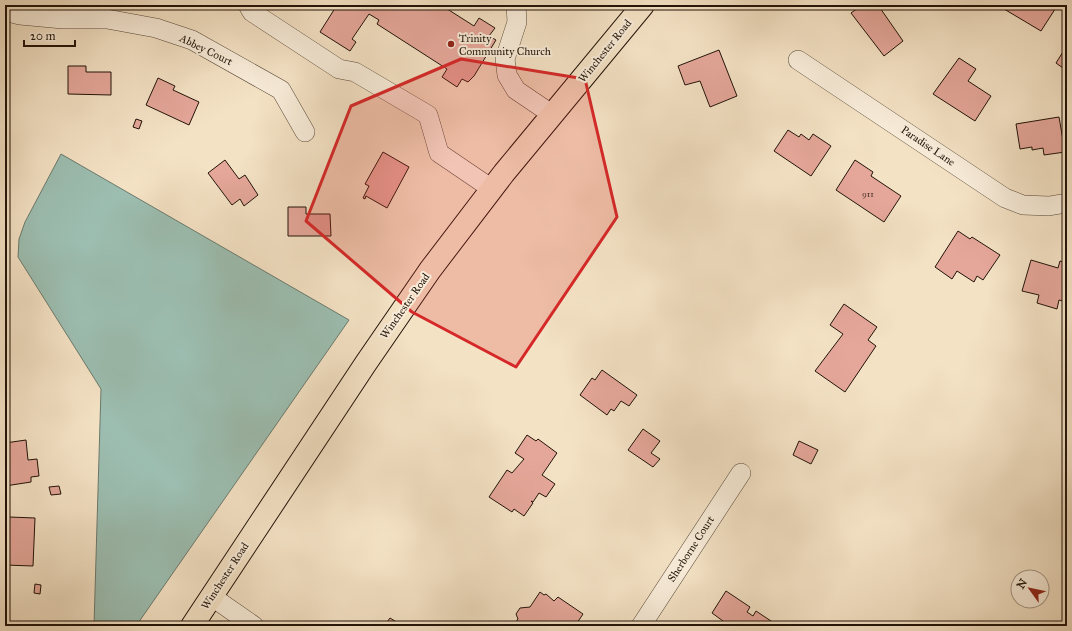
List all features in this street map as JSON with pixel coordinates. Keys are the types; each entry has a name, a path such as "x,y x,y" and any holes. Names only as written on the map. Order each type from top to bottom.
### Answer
{"main road":[{"name":"Winchester Road","path":"192,626 378,345 430,270 492,190 643,5"}],"street":[{"path":"248,5 252,12 339,69 355,72 428,116 439,153 492,190"},
{"path":"516,5 517,22 505,60 507,75 516,90 553,115"},
{"name":"Abbey Court","path":"5,11 20,15 63,19 106,20 156,28 192,40 281,90 305,132"},
{"name":"Paradise Lane","path":"798,60 1005,198 1023,206 1067,204"},
{"name":"Sherborne Court","path":"641,626 741,473"},
{"path":"211,596 254,626"}],"highlighted area":[{"path":"461,59 585,79 617,217 516,367 412,312 306,221 351,106"}],"shaded area":[{"path":"61,154 349,320 136,626 94,626 101,389 18,257 19,239 25,222"}],"building":[{"name":"Trinity Community Church","path":"337,5 441,5 474,26 479,18 495,28 489,36 496,40 474,76 468,82 462,79 457,87 442,77 447,69 377,24 379,20 369,14 352,39 356,42 350,51 320,32"},
{"path":"862,5 878,5 903,41 884,56 851,13"},
{"path":"999,6 1057,6 1041,31"},
{"path":"1067,44 1067,71 1056,63"},
{"path":"719,50 737,96 710,107 700,81 685,85 678,66"},
{"path":"959,58 976,69 968,81 991,96 975,121 933,94"},
{"path":"68,66 86,66 86,72 111,72 111,95 68,94"},
{"path":"158,78 175,86 173,90 199,102 189,125 146,105"},
{"path":"1059,117 1065,152 1044,155 1043,148 1032,150 1032,147 1020,149 1016,124"},
{"path":"136,119 142,121 139,129 133,127"},
{"path":"788,130 799,137 801,134 809,140 813,134 831,146 811,176 774,151"},
{"path":"383,152 409,167 387,208 366,196 365,199 363,198 369,186 365,184"},
{"path":"225,160 239,179 245,175 258,195 244,206 240,199 232,205 208,173"},
{"path":"855,160 873,172 871,176 901,196 884,222 836,190"},
{"path":"288,207 306,207 306,214 330,214 331,236 288,236"},
{"path":"958,231 970,239 972,237 1000,255 983,280 977,276 974,282 957,271 952,279 935,267"},
{"path":"1031,260 1058,268 1060,261 1067,263 1067,302 1059,300 1057,309 1037,303 1039,295 1022,291"},
{"path":"844,304 877,327 868,340 876,346 845,392 815,371 843,334 830,325"},
{"path":"602,370 637,395 629,406 621,401 614,411 611,409 607,415 580,395 592,378 595,380"},
{"path":"643,429 660,441 651,453 660,459 653,467 628,450"},
{"path":"527,435 536,441 538,439 557,453 542,475 555,484 546,497 539,493 533,502 531,501 533,503 524,516 514,509 512,512 489,497 507,470 512,473 524,459 515,453"},
{"path":"26,440 28,460 37,459 39,476 31,477 31,482 5,486 5,443"},
{"path":"799,441 818,450 811,464 793,455"},
{"path":"59,486 61,494 51,495 49,487"},
{"path":"9,517 35,518 33,566 5,565 5,546 8,546"},
{"path":"35,584 41,585 40,594 34,593"},
{"path":"726,591 750,607 747,612 753,616 756,611 771,621 768,626 720,626 723,621 712,613"},
{"path":"540,592 544,595 546,594 554,601 558,597 583,614 575,626 513,626 518,619 516,614 520,608 530,607"},
{"path":"390,618 403,626 384,626"}],"place":[{"name":"Trinity Community Church","path":"451,44"}]}
